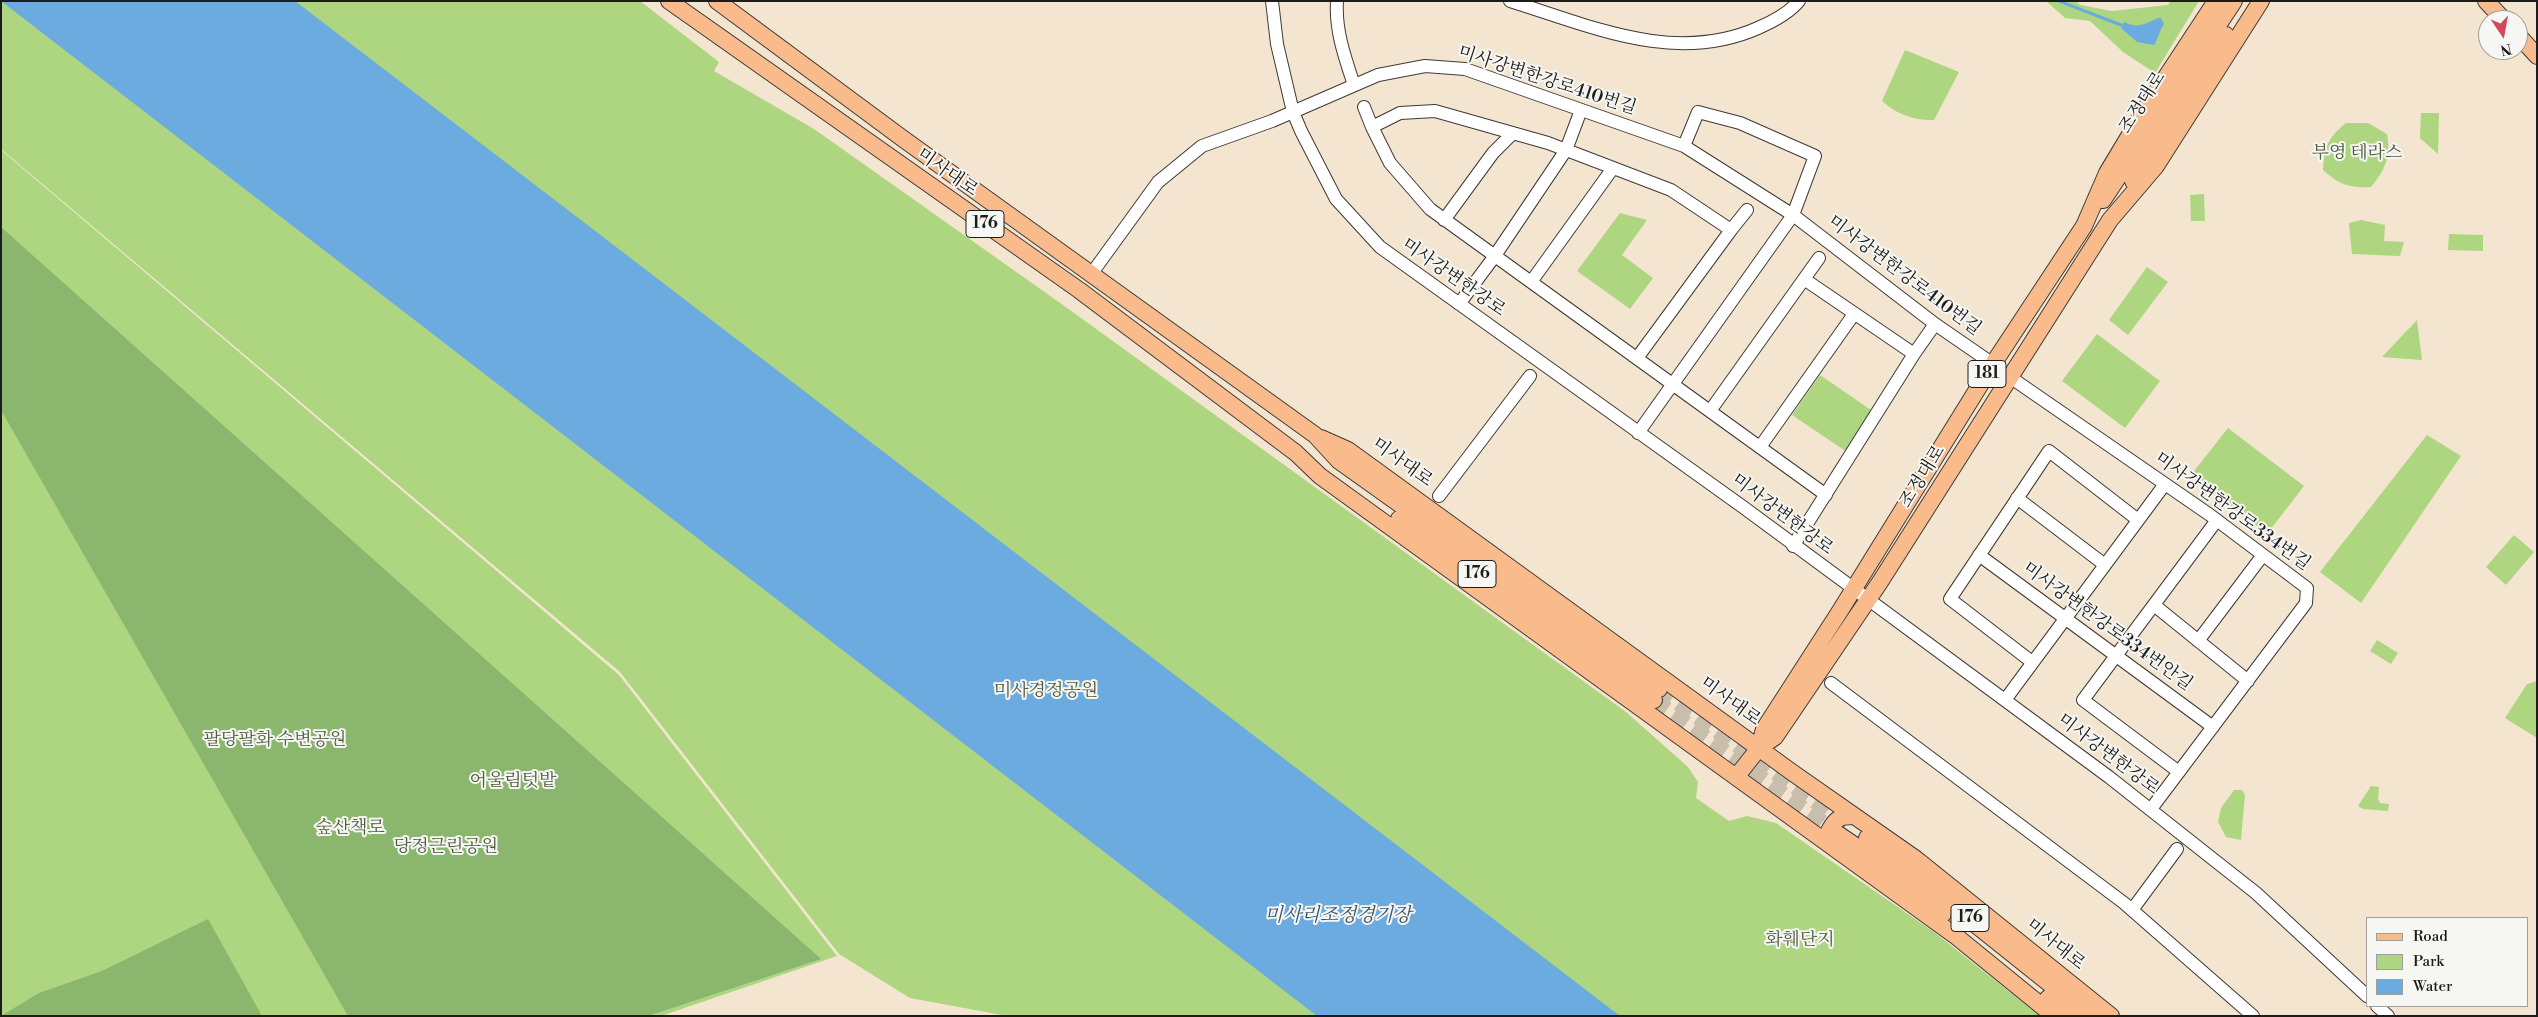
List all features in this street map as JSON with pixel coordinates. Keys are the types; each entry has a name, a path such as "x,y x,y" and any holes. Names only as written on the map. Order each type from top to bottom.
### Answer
{"main road":[{"name":"미사대로","path":"670,1 1079,290 1296,454 1320,476 1737,776 1956,937 2054,1016"},
{"name":"미사대로","path":"717,1 902,138 1315,435 1348,450 1759,748 1846,824 2090,1016"},
{"name":"조정대로","path":"2084,226 2107,173 2148,103 2216,1"},
{"name":"조정대로","path":"1759,748 1764,729 1854,589 1993,364 2234,1"},
{"name":"조정대로","path":"1737,776 1759,748 1775,737 1869,600 2248,1"},
{"name":"조정대로","path":"2110,220 2156,166 2261,1"},
{"path":"2528,47 2537,56"},
{"name":"미사대로","path":"1296,454 1330,470 1657,694 1338,461 1315,435"},
{"path":"1837,851 1830,840 1829,832 1835,820 1842,816 1846,824"},
{"name":"미사대로","path":"1846,824 1866,853 2070,1016"},
{"name":"미사대로","path":"1846,824 1916,859 2111,1016"}],"street":[{"name":"미사강변한강로","path":"1272,1 1277,44 1293,112 1309,149 1336,199 1380,248 1854,589 2151,809 2272,907 2366,995"},
{"path":"1337,1 1336,13 1341,46 1354,85"},
{"path":"1510,1 1615,33 1675,45 1718,42 1732,38 1766,25 1794,7 1799,1"},
{"name":"미사강변한강로410번길","path":"1092,273 1158,182 1202,146 1293,112 1378,75 1405,68 1446,67 1465,69 1684,146 1793,215 1935,324 1993,364"},
{"path":"1364,107 1390,163 1415,195 1444,220 1826,495"},
{"path":"1458,304 1494,257 1566,150 1581,110"},
{"path":"1372,127 1400,114 1435,111 1513,133 1566,150 1671,190 1731,230"},
{"path":"1638,433 1793,215 1816,156 1740,123 1698,112 1684,146"},
{"path":"1444,220 1493,152 1513,133"},
{"path":"1531,282 1613,168"},
{"path":"1636,358 1747,210"},
{"path":"1710,411 1819,258"},
{"path":"1804,279 1914,354"},
{"path":"1760,447 1854,314"},
{"path":"1793,546 1914,354 1935,324"},
{"path":"1439,496 1530,376"},
{"name":"미사강변한강로334번길","path":"2010,377 2217,520 2307,588 2308,598 2151,809"},
{"path":"2032,662 1950,599 2049,451 2138,520"},
{"path":"2005,700 2165,484"},
{"path":"2018,498 2105,565"},
{"path":"2179,772 2083,700 2217,520"},
{"name":"미사강변한강로334번안길","path":"1979,555 2213,727"},
{"path":"2198,640 2263,555"},
{"path":"2154,605 2248,681"},
{"path":"1831,684 2049,845 2132,910 2253,1016"},
{"path":"2132,910 2177,849"},
{"path":"2378,1007 2388,1016"}],"green space":[{"name":"미사경정공원","path":"1,1 640,1 719,62 714,71 814,129 1063,305 1626,712 1688,767 1698,782 1696,798 1729,821 1747,816 1776,823 1934,932 2040,1016 1007,1016 910,998 839,954 620,672 1,149"},
{"path":"2046,1 2076,1 2081,5 2112,11 2168,5 2170,1 2199,1 2155,73 2123,52 2090,21 2065,18"},
{"path":"1905,50 1959,72 1934,120 1906,116 1893,110 1882,101"},
{"path":"2421,113 2439,113 2438,154 2420,138"},
{"name":"부영 테라스","path":"2346,123 2368,123 2387,134 2388,156 2384,168 2371,187 2345,185 2323,170 2328,144 2335,133"},
{"name":"팔당팔화 수변공원","path":"1,150 619,675 837,956 661,1016 1,1016"},
{"path":"2204,194 2205,221 2191,221 2190,195"},
{"path":"1620,213 1647,220 1622,255 1653,278 1630,309 1577,271"},
{"path":"2361,220 2385,225 2384,241 2404,242 2400,256 2352,254 2349,223"},
{"name":"당정근린공원","path":"1,227 821,959 648,1016 348,1016 1,410"},
{"path":"2449,234 2483,235 2483,251 2448,250"},
{"path":"2147,267 2168,282 2128,335 2109,320"},
{"path":"2417,320 2422,360 2382,357"},
{"path":"2097,334 2160,381 2125,428 2062,381"},
{"path":"1820,375 1874,412 1847,452 1792,415"},
{"path":"2228,428 2304,486 2267,534 2191,475"},
{"path":"2427,435 2461,456 2361,603 2320,572"},
{"path":"2514,535 2534,552 2506,585 2486,567"},
{"path":"2377,640 2398,653 2391,664 2370,651"},
{"path":"2537,681 2537,738 2505,718 2527,684"},
{"path":"2371,786 2379,787 2378,799 2380,803 2389,804 2388,811 2363,809 2358,806"},
{"path":"2234,790 2242,790 2245,795 2241,840 2226,837 2218,822 2221,808"},
{"path":"208,919 262,1016 1,1016 39,993 102,971"}],"water":[{"name":"미사리조정경기장","path":"1,1 295,1 1620,1016 1317,1016"},
{"path":"2161,18 2164,24 2154,45 2137,42 2121,28 2124,22 2137,25 2145,24"}],"waterway":[{"path":"2059,1 2121,25"}],"tunnel":[{"path":"1659,689 1847,824"},
{"path":"1654,700 1838,834"}],"park label":[{"name":"어울림텃밭","path":"513,782"},
{"name":"숲산책로","path":"350,829"},
{"name":"화훼단지","path":"1800,941"}]}
